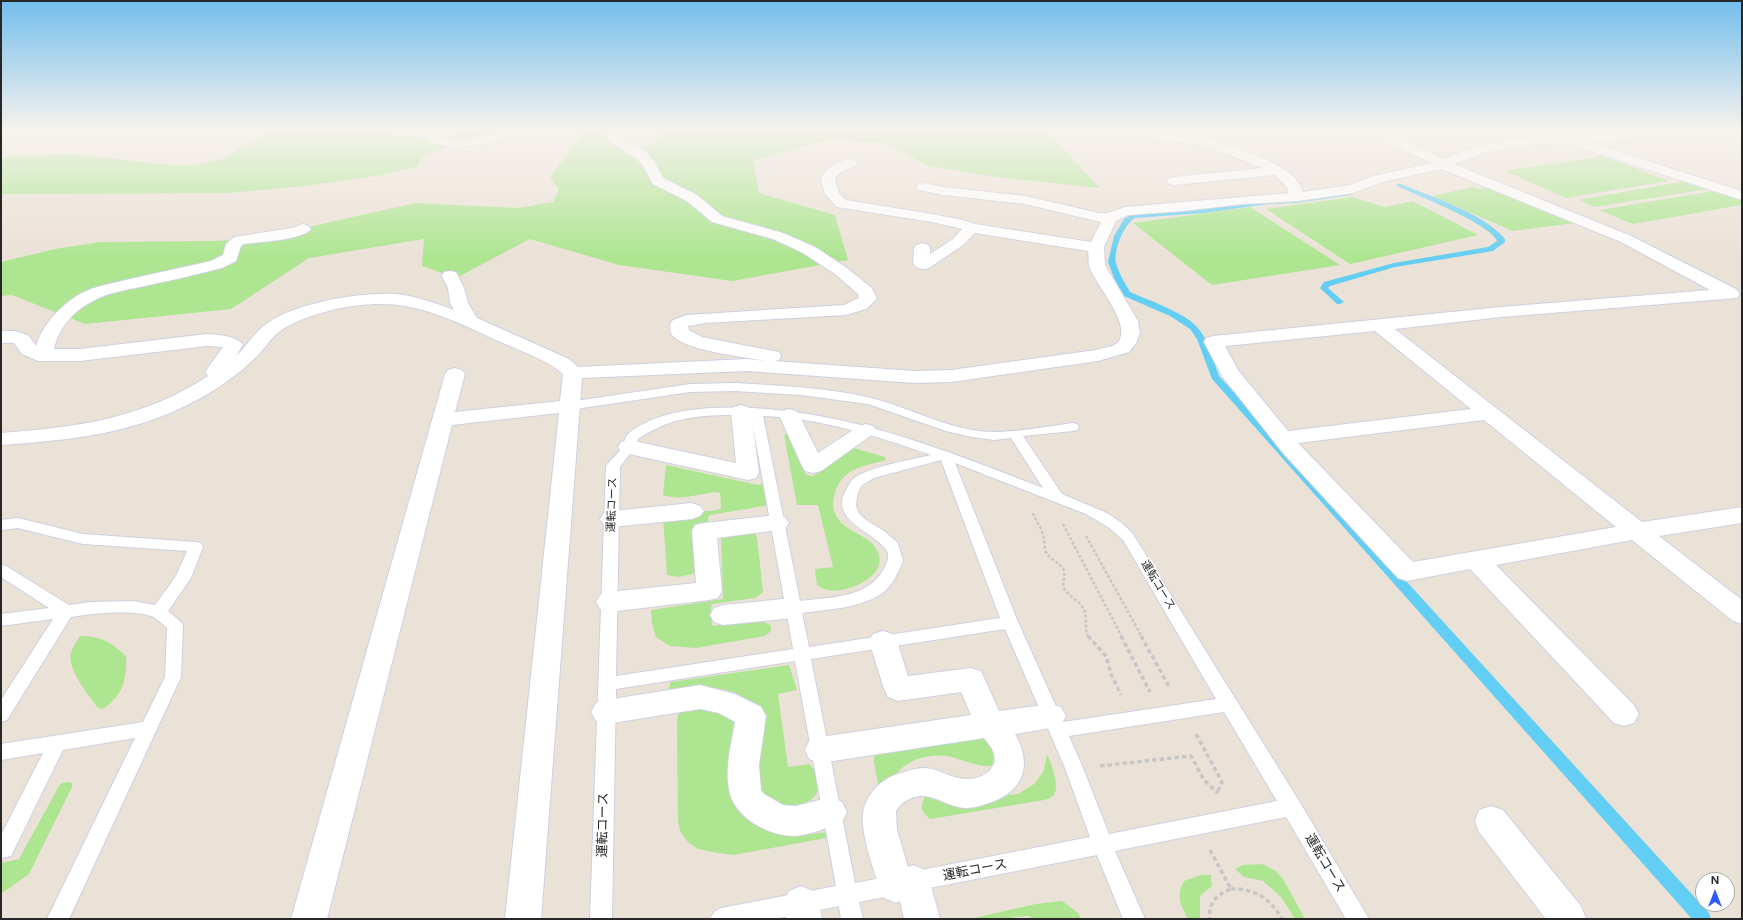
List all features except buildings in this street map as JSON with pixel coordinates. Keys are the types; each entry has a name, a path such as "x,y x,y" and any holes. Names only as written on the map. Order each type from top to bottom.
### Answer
{"street":[{"path":"653,172 658,181 692,198 716,219 778,236 809,250 841,271 866,292 868,299 860,305 846,310 687,320 679,324 680,333 697,342 775,356 876,368 880,375"},
{"path":"831,172 829,176 830,190 834,198 842,204 932,218 962,224 971,228 1096,247"},
{"path":"1174,181 1267,172"},
{"path":"1278,172 1290,182 1297,192 1297,197"},
{"path":"923,187 944,191 1025,200 1099,217 1110,218 1125,211 1297,197 1353,189 1378,179 1411,172"},
{"path":"1461,172 1626,239 1736,296"},
{"path":"1666,172 1742,196"},
{"path":"1,439 99,429 142,417 171,405 214,382 248,355 274,327 313,311 342,304 376,300 402,300 427,306 470,321 562,363 573,373 748,365 915,377 951,376 1081,358 1122,348 1127,343 1131,333 1129,321 1097,265 1096,247 1110,218"},
{"path":"922,248 921,263 923,265 958,242 971,228"},
{"path":"38,355 44,350 48,336 56,323 67,312 88,298 113,288 219,264 230,258 234,244 239,240 295,232 303,229"},
{"path":"450,276 456,288 459,303 470,321"},
{"path":"1736,296 1501,312 1212,342 1229,372 1283,438 1407,572 1637,531 1742,515"},
{"path":"214,382 213,375 234,345 266,319 277,313"},
{"path":"1379,325 1742,614"},
{"path":"1,337 15,337 21,339 29,350 38,355 80,355 207,340 222,340 234,345"},
{"path":"523,919 573,373"},
{"path":"309,919 455,374"},
{"path":"443,420 569,406"},
{"path":"629,447 748,473 749,411"},
{"path":"1283,438 1489,412"},
{"path":"789,415 813,466 866,430"},
{"path":"612,519 692,511"},
{"path":"609,602 710,591 704,531 777,523"},
{"path":"1476,560 1624,714"},
{"path":"723,615 793,608"},
{"path":"883,641 898,689 972,679 991,725 1003,740 1009,755 1010,770 990,789 976,794 962,793 945,789 933,783 911,783 898,789 885,800 879,814 882,837 922,919"},
{"path":"607,698 700,697 725,702 751,716 743,765 746,794 753,804 778,819 796,821 831,812"},
{"path":"820,750 991,725 1054,723"},
{"path":"1491,821 1568,919"}],"lane":[{"path":"569,406 690,388 735,387 801,391 870,401 950,428 994,436 1073,427"},
{"path":"749,411 777,523 852,919"},
{"name":"運転コース","path":"601,919 613,466 629,447 632,437 649,426 692,412 749,411 829,421 866,430 945,455 1056,497 1115,523 1128,537 1292,807 1358,919"},
{"path":"1015,434 1056,497"},
{"path":"793,608 857,599 876,590 888,577 896,561 893,547 879,534 861,523 853,515 850,506 850,496 856,484 869,475 945,455 1010,622 1074,768 1103,845 1134,919"},
{"path":"1,525 18,523 83,538 196,547 184,578 159,612"},
{"path":"1,570 66,611"},
{"path":"1,620 90,608 133,607 159,612 175,626 173,676 150,728 58,919"},
{"path":"1,715 66,611"},
{"path":"607,698 802,654 1010,622"},
{"path":"1054,723 1132,719 1229,704"},
{"path":"1,752 150,728"},
{"path":"1,849 4,849 58,743"},
{"name":"運転コース","path":"721,919 803,911 847,895 1292,807"}],"path":[{"path":"1018,483 1034,515 1034,520 1043,533 1044,549 1048,556 1062,568 1065,576 1063,584 1065,590 1082,606 1085,612 1086,632 1093,643 1106,656 1112,674 1132,719"},
{"path":"1056,497 1083,530 1183,711 1222,782 1218,791"},
{"path":"1056,497 1162,714"},
{"path":"1074,768 1190,756 1204,780 1218,791 1233,819"},
{"path":"1198,826 1231,889"},
{"path":"1210,919 1211,904 1222,892 1231,889 1248,890 1260,895 1270,903 1282,919"}],"green space":[{"path":"1,172 395,172 305,186 229,193 1,194"},
{"path":"554,172 755,172 759,193 835,215 848,260 732,281 619,265 530,239 456,278 422,266 424,239 309,258 231,309 85,324 12,295 1,296 1,262 55,249 100,242 255,239 415,203 518,208 553,202 559,189 550,177"},
{"path":"966,172 1085,172 1100,188 997,177"},
{"path":"1507,172 1645,172 1669,181 1566,198"},
{"path":"1686,181 1708,189 1594,207 1579,200"},
{"path":"1473,187 1477,189 1486,188 1574,223 1513,231 1432,196"},
{"path":"1714,191 1742,200 1742,205 1633,224 1599,210"},
{"path":"1352,197 1385,207 1413,201 1478,235 1350,264 1266,209"},
{"path":"1250,207 1340,265 1212,285 1133,223"},
{"path":"788,433 806,475 813,476 854,448 885,457 886,460 862,466 848,473 838,485 835,493 833,506 836,516 851,530 868,540 875,547 879,555 879,563 876,571 862,583 854,587 836,591 826,590 817,585 815,569 833,567 818,505 797,505 784,435"},
{"path":"666,465 758,485 765,483 770,505 710,515 708,517 711,570 678,577 667,575 664,516 718,510 721,508 720,493 715,492 682,497 669,497 663,495"},
{"path":"751,533 755,534 757,537 763,592 755,598 712,604 712,625 752,621 766,623 771,626 771,631 765,636 696,648 670,646 656,637 652,623 651,610 723,599 721,537"},
{"path":"80,636 94,637 105,641 126,656 126,672 122,686 115,698 103,709 98,708 89,696 79,682 72,666 70,659 71,652"},
{"path":"789,665 797,690 778,694 788,767 810,764 817,775 819,785 817,793 812,799 804,803 784,805 769,801 759,794 752,706 741,696 734,692 725,690 695,688 668,690 671,682"},
{"path":"706,708 726,715 735,723 736,732 728,767 728,788 734,804 744,817 757,826 773,831 791,834 828,832 829,835 826,838 734,855 698,849 688,842 681,833 678,822 677,721 678,714 686,710"},
{"path":"1003,731 1000,764 983,766 947,756 923,757 908,763 896,774 894,778 885,822 874,762 874,756 877,752"},
{"path":"1047,754 1056,782 1055,793 1050,798 930,819 923,811 922,805 926,794 1002,796 1018,794 1034,784 1041,775 1044,770"},
{"path":"62,783 72,783 72,787 29,874 1,894 1,863 19,859 59,786"},
{"path":"1262,864 1276,871 1283,879 1305,919 1295,919 1282,898 1263,881 1244,877 1235,869 1243,865"},
{"path":"1201,875 1211,875 1212,886 1200,896 1200,919 1188,919 1179,896 1181,887 1184,881"},
{"path":"1062,901 1077,912 1082,919 1032,919 1030,916 1009,919 969,919 1036,904"}],"waterway":[{"path":"1340,302 1324,288 1327,284 1394,265 1490,249 1501,242 1501,239 1494,232 1470,217 1399,185"},
{"path":"1349,194 1295,201 1268,202 1204,211 1133,216 1126,220 1117,236 1112,262 1119,280 1127,294 1173,314 1193,327 1201,339 1215,377 1703,919"}]}
